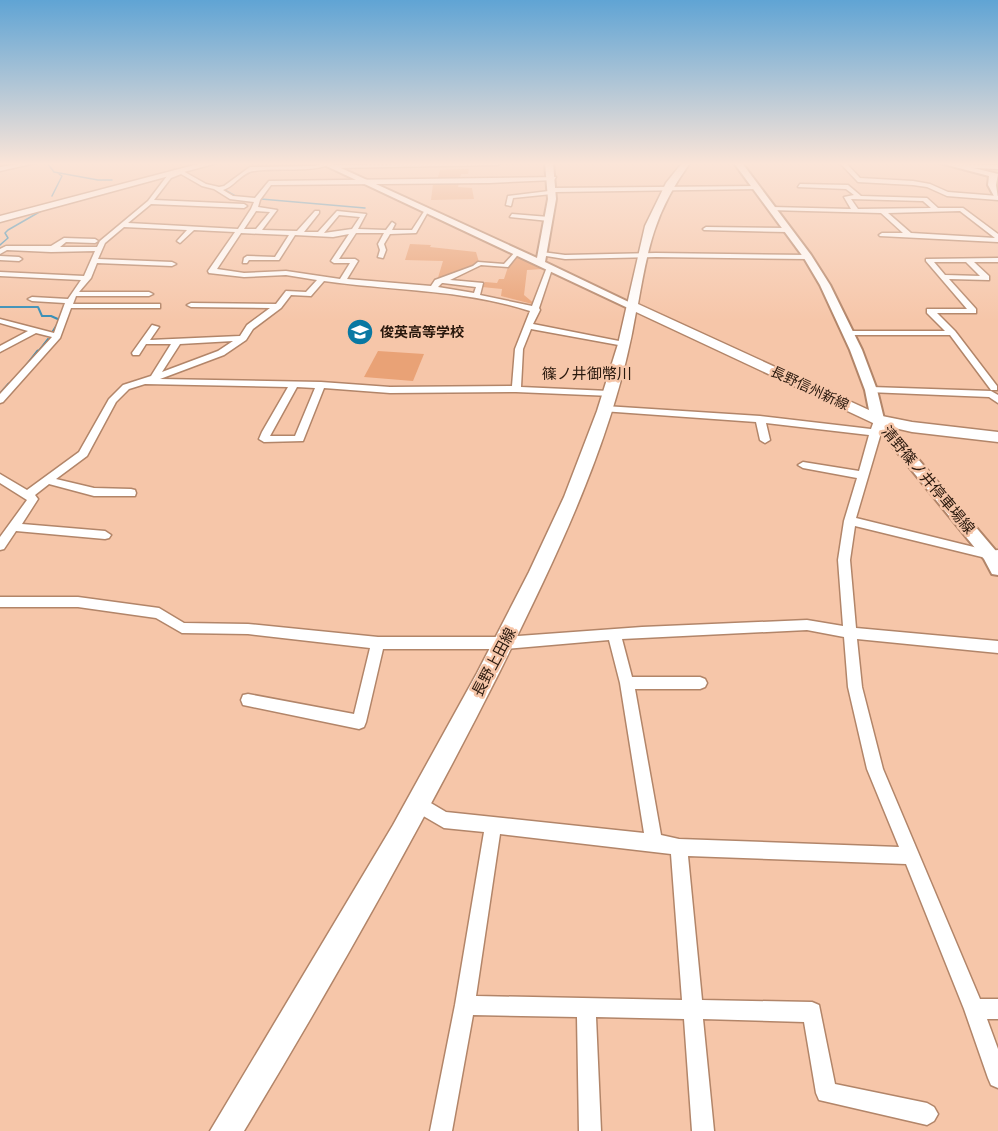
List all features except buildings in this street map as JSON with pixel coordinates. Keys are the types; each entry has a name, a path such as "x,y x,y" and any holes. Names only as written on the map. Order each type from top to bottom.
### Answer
{"main road":[{"name":"長野上田線","path":"226,1131 349,928 419,804 504,643 560,524 607,402 624,344 641,256 652,216"},
{"name":"長野信州新線","path":"632,306 877,427 912,427 998,437"}],"street":[{"path":"1,398 57,336 71,300 87,278 101,245 133,216"},
{"path":"249,216 212,272 244,275 286,273 342,281 433,288 514,303 536,310"},
{"path":"259,230 270,216"},
{"path":"245,262 247,258 277,259 312,216"},
{"path":"320,234 335,216"},
{"path":"342,281 355,261 334,261 363,216"},
{"path":"122,225 223,226 241,230 320,234 352,231 387,232 417,231 425,216"},
{"path":"437,216 517,252 542,258 808,257"},
{"path":"512,216 549,219"},
{"path":"542,258 549,216"},
{"path":"777,216 808,257 825,285 848,333 871,390 877,427 850,521 844,560 855,687 875,769 974,1010 998,1078"},
{"path":"888,216 909,235"},
{"path":"969,216 998,239"},
{"path":"381,257 383,250 381,244 392,224"},
{"path":"180,241 194,227"},
{"path":"706,229 788,230"},
{"path":"882,235 998,239"},
{"path":"0,252 6,248 51,250 101,245"},
{"path":"433,288 441,281 480,263 506,266 517,252"},
{"path":"0,258 19,259"},
{"path":"542,258 551,267 632,306"},
{"path":"995,392 951,333 930,310 973,311 928,260 998,260"},
{"path":"944,277 986,278 968,260"},
{"path":"95,261 172,264"},
{"path":"516,388 519,349 551,267"},
{"path":"0,274 87,278"},
{"path":"26,496 83,454 112,401 126,387 217,356 243,338 250,327 278,306 289,293 308,294 322,278"},
{"path":"441,281 480,285 477,294"},
{"path":"71,300 149,294"},
{"path":"32,299 157,306"},
{"path":"190,305 278,306"},
{"path":"0,321 57,336"},
{"path":"528,326 624,344"},
{"path":"136,353 155,327"},
{"path":"0,349 35,330"},
{"path":"848,333 951,333"},
{"path":"144,342 243,338"},
{"path":"150,379 177,342"},
{"path":"150,379 321,385 390,390 516,388 607,402 760,419 877,427"},
{"path":"294,384 284,405 270,423 264,439 299,439 321,385"},
{"path":"871,390 995,392"},
{"path":"760,419 765,440"},
{"name":"清野篠ノ井停車場線","path":"877,427 995,559"},
{"path":"803,465 864,476"},
{"path":"0,478 33,499 0,546"},
{"path":"47,480 94,492 130,493"},
{"path":"850,521 995,559"},
{"path":"14,527 105,535"},
{"path":"0,602 78,602 159,613 182,628 248,630 378,643 504,643 614,634 807,625 851,633 998,647"},
{"path":"614,634 627,683 654,842"},
{"path":"248,700 359,722 378,643"},
{"path":"627,683 700,683"},
{"path":"419,804 444,820 654,842 679,847 912,856"},
{"path":"441,1131 465,1005 493,826"},
{"path":"679,847 703,1131"},
{"path":"465,1005 812,1012 826,1093 927,1114"},
{"path":"586,1006 590,1131"},
{"path":"974,1010 998,1009"}],"shaded area":[{"path":"410,244 476,252 479,262 473,267 437,281 443,261 405,260"},
{"path":"516,255 543,266 542,269 527,270 524,295 536,305 501,296 502,289 482,287 485,282 497,283 499,279 504,279"},
{"path":"378,351 424,354 413,381 364,377"}],"waterway":[{"path":"0,245 8,238 5,233 8,230 33,216"},
{"path":"0,307 38,307 42,316 51,316 60,320 53,331"},
{"path":"37,353 48,339"},
{"path":"23,370 38,351"},
{"path":"2,392 9,384"}],"place":[{"name":"俊英高等学校","path":"360,332"}],"district":[{"name":"篠ノ井御幣川","path":"587,374"}]}
